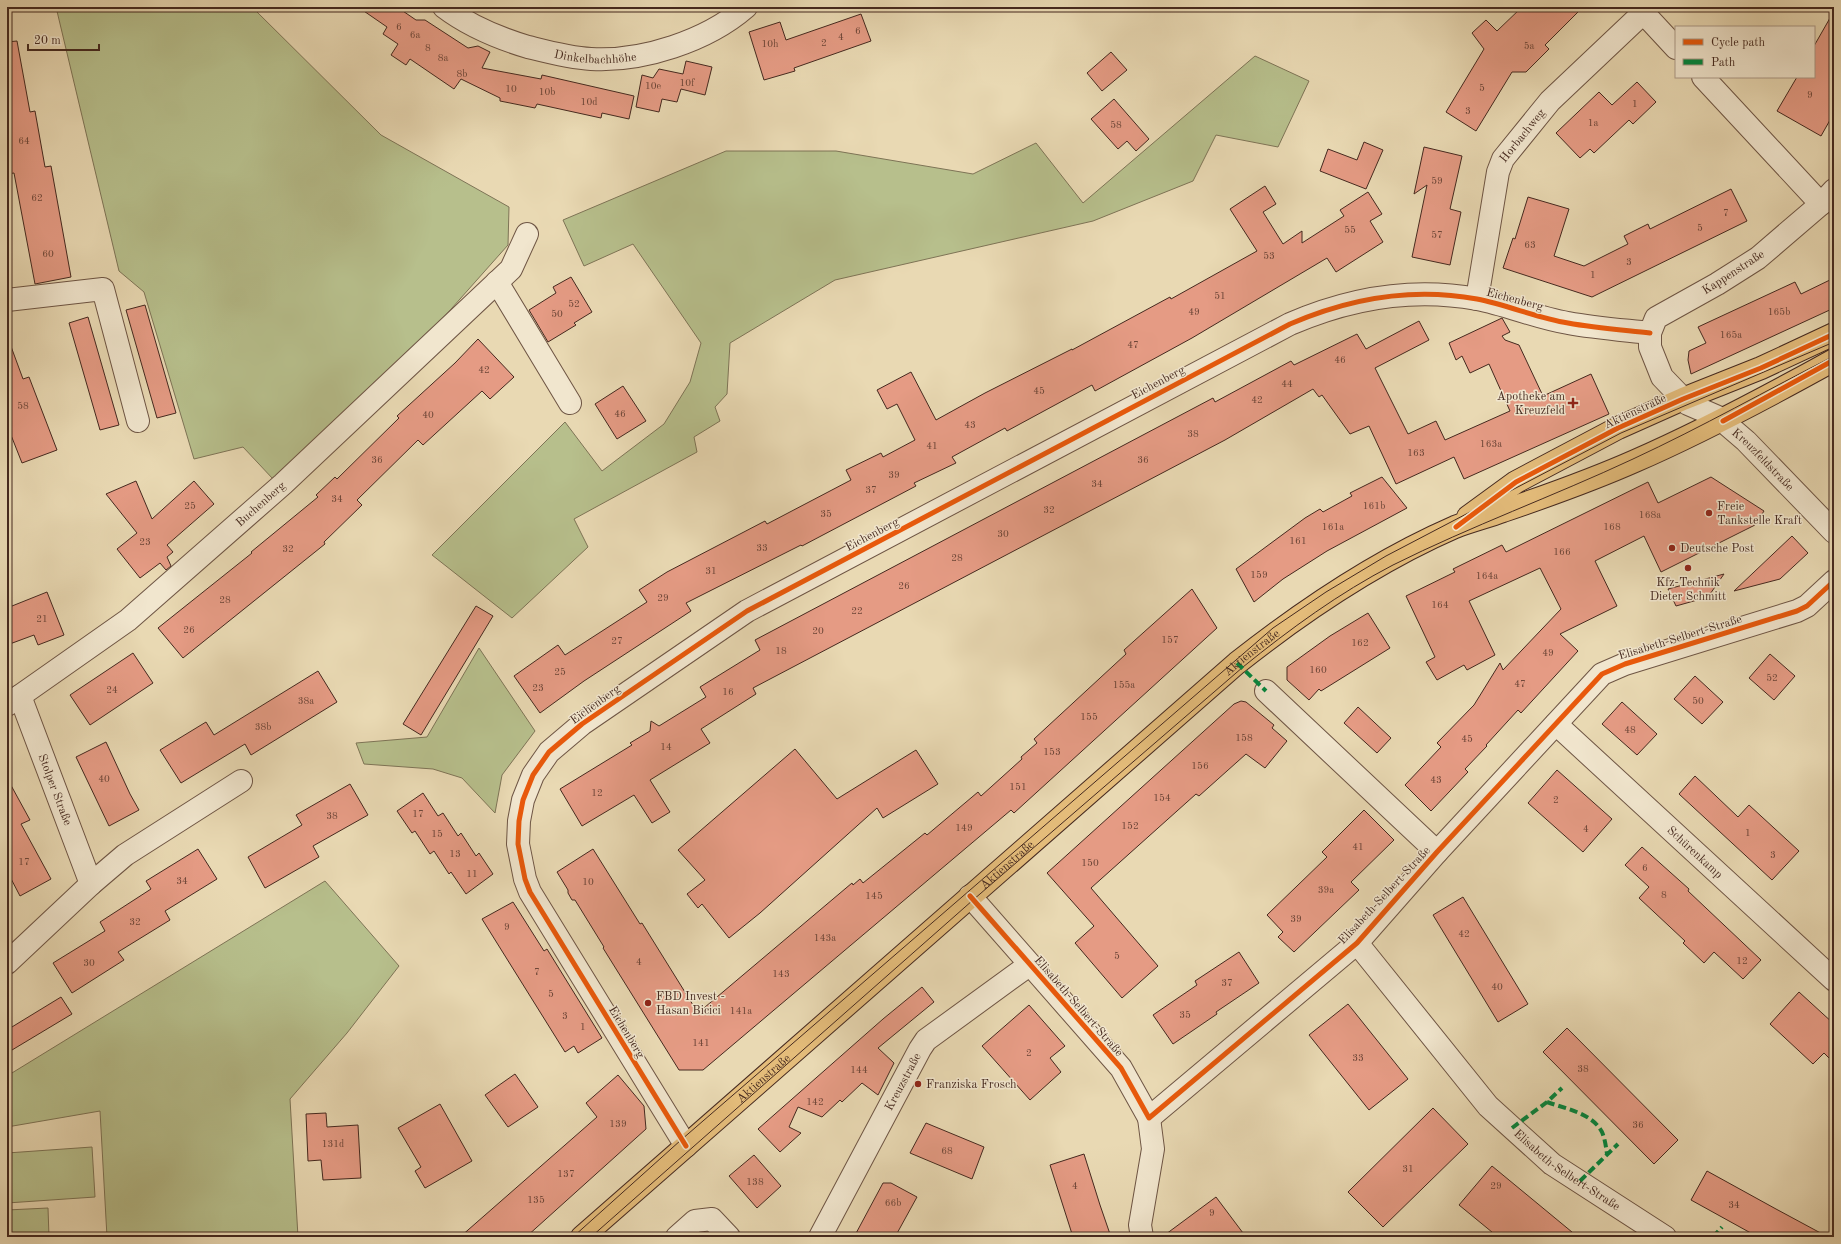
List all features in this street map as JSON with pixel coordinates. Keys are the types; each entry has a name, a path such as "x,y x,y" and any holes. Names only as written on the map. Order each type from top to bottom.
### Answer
{"main road":[{"name":"Aktienstraße","path":"1456,527 1516,482 1618,428 1683,399 1761,368 1834,334"},
{"name":"Aktienstraße","path":"584,1236 970,896 1237,663 1276,632 1330,596 1390,560 1456,527 1556,493 1628,464 1723,421 1834,360"}],"street":[{"name":"Dinkelbachhöhe","path":"444,7 469,24 508,41 572,57 591,59 610,59 655,52 710,31 735,16 746,7"},
{"name":"Horbachweg","path":"1477,299 1498,172 1504,158 1550,101 1641,10 1675,47"},
{"path":"1704,78 1827,197"},
{"name":"Kappenstraße","path":"1650,333 1656,318 1717,284 1758,258 1827,197"},
{"name":"Buchenberg","path":"13,701 128,620 283,484 511,270 527,234"},
{"path":"497,282 570,403"},
{"path":"7,300 103,289 138,421"},
{"name":"Eichenberg","path":"686,1146 530,892 525,879 518,844 519,821 523,800 533,775 548,752 582,724 747,611 1290,324 1342,304 1382,297 1427,294 1477,299 1567,323 1650,333"},
{"path":"1650,333 1650,347 1654,360 1662,376 1683,399"},
{"name":"Kreuzfeldstraße","path":"1683,399 1688,404 1723,421 1746,441 1834,532"},
{"name":"Elisabeth-Selbert-Straße","path":"1149,1118 1357,943 1437,852 1602,674 1612,668 1797,611 1807,606 1834,581"},
{"path":"1266,691 1437,852"},
{"name":"Stolper Straße","path":"13,701 88,887"},
{"name":"Schürenkamp","path":"1556,724 1834,980"},
{"path":"7,963 88,887 125,855 241,781"},
{"name":"Elisabeth-Selbert-Straße","path":"970,896 1121,1068 1149,1118 1152,1149 1140,1225 1142,1237"},
{"name":"Elisabeth-Selbert-Straße","path":"1357,943 1488,1106 1552,1164 1665,1237"},
{"name":"Kreuzstraße","path":"820,1237 926,1040 1029,965"},
{"path":"677,1237 695,1221 712,1219 729,1237"}],"green space":[{"path":"56,7 252,7 381,135 509,207 508,245 436,326 273,479 243,447 194,459 144,292 119,271"},
{"path":"1255,56 1309,81 1278,147 1216,135 1193,181 1093,221 835,280 730,343 727,394 715,407 720,421 694,437 697,452 574,519 588,547 512,618 432,555 565,422 602,471 664,424 690,382 701,343 633,244 584,266 563,220 726,151 836,151 973,174 1036,143 1083,203"},
{"path":"479,648 535,731 502,775 495,813 462,778 433,769 364,764 356,743 427,737"},
{"path":"325,881 399,966 347,1033 290,1099 298,1237 107,1237 100,1111 7,1127 7,1076"},
{"path":"92,1147 95,1197 7,1203 7,1153"},
{"path":"48,1208 49,1237 7,1237 7,1210"}],"building":[{"path":"358,7 397,7 416,20 425,20 468,48 478,46 490,52 482,68 541,79 542,75 634,96 629,119 602,113 601,118 537,104 535,108 500,101 500,98 461,79 454,89 410,59 406,65 391,55 398,44 383,34 387,27"},
{"path":"1522,7 1583,7 1545,45 1549,49 1526,72 1512,72 1476,131 1446,112 1484,49 1472,33 1486,20 1497,31"},
{"path":"1834,11 1834,113 1821,136 1777,111 1796,78 1815,78 1815,44"},
{"path":"861,14 871,41 794,68 795,71 764,80 749,32 780,22 786,40"},
{"path":"17,41 30,112 35,111 45,167 51,166 71,277 35,284 14,173 7,174 7,42"},
{"path":"1111,52 1127,70 1102,91 1087,73"},
{"path":"686,61 712,67 705,95 681,89 677,102 662,99 659,112 636,107 642,75 653,78 659,69 683,74"},
{"path":"1637,82 1656,102 1633,124 1629,120 1594,153 1590,149 1580,158 1556,133 1599,92 1612,105"},
{"path":"1114,99 1149,139 1136,151 1127,141 1118,149 1091,119"},
{"path":"1364,142 1383,150 1366,189 1320,171 1328,149 1357,160"},
{"path":"1424,147 1462,156 1450,209 1461,212 1450,265 1412,257 1427,185 1414,194"},
{"path":"1265,186 1276,204 1263,212 1283,244 1302,231 1302,243 1344,216 1340,210 1368,192 1382,214 1370,221 1383,242 1336,272 1327,258 1192,338 1095,391 1092,385 1007,431 1005,428 952,457 956,463 914,483 916,486 802,546 801,545 686,603 691,611 584,681 540,713 514,676 558,645 565,655 647,602 639,590 667,572 765,521 767,524 851,480 846,470 881,453 883,457 915,440 897,404 887,409 877,390 911,372 936,420 985,393 1072,350 1170,297 1171,299 1257,251 1230,209"},
{"path":"1731,189 1747,221 1592,297 1503,268 1513,238 1515,239 1528,197 1569,209 1554,256 1584,266 1628,244 1624,236 1648,224 1650,229"},
{"path":"571,277 592,312 574,323 576,325 548,342 529,310 556,293 553,287"},
{"path":"1834,278 1834,308 1691,374 1688,360 1689,351 1706,343 1698,327 1795,282 1801,294"},
{"path":"145,305 176,413 157,418 126,310"},
{"path":"88,317 119,425 100,430 69,323"},
{"path":"1502,318 1510,332 1502,336 1505,340 1519,345 1543,396 1591,374 1609,414 1464,479 1454,457 1396,484 1369,426 1350,434 1322,395 1319,397 1313,389 1225,440 753,688 756,694 701,729 710,743 650,780 670,812 652,823 634,795 582,826 560,789 632,745 630,743 650,731 651,721 659,726 706,697 700,687 760,650 755,640 1213,398 1215,402 1291,361 1294,365 1357,334 1366,349 1419,321 1429,340 1375,368 1408,434 1436,421 1445,440 1510,411 1489,364 1470,373 1462,356 1456,360 1449,343"},
{"path":"478,339 514,377 490,399 482,391 423,445 418,440 357,500 362,505 324,542 325,544 183,658 158,628 252,553 251,552 318,497 316,495 335,477 337,479 399,418 397,416 455,363"},
{"path":"7,341 9,341 23,379 29,377 57,450 22,463 7,425"},
{"path":"623,386 646,421 617,439 595,404"},
{"path":"1382,477 1407,508 1327,551 1283,579 1254,602 1236,569 1305,518 1320,509 1323,512 1352,496 1350,493"},
{"path":"1711,477 1764,511 1755,525 1661,572 1644,536 1595,561 1617,606 1560,634 1578,651 1521,713 1518,710 1465,769 1468,772 1431,811 1405,785 1441,747 1437,743 1474,705 1500,663 1503,670 1561,609 1540,568 1469,601 1495,655 1467,670 1464,665 1437,680 1426,662 1435,657 1406,596 1455,572 1453,569 1502,545 1506,552 1648,482 1658,503"},
{"path":"136,481 152,519 194,481 214,504 167,545 173,552 167,557 171,566 166,570 160,563 140,578 117,549 137,533 106,494"},
{"path":"1792,536 1808,553 1780,579 1734,591"},
{"path":"1724,574 1708,597 1676,606 1668,589"},
{"path":"1192,589 1217,628 1014,813 1011,810 703,1070 679,1070 575,900 572,900 557,872 593,849 640,924 642,923 698,1013 852,883 853,885 860,879 863,883 925,833 927,835 978,792 981,796 1022,759 1021,757 1037,743 1034,739 1126,654 1124,650"},
{"path":"47,592 64,635 38,645 34,635 7,645 7,608"},
{"path":"476,606 493,616 421,735 403,724"},
{"path":"1368,613 1390,648 1321,691 1319,689 1309,700 1287,680 1287,667 1330,636"},
{"path":"133,653 153,683 90,725 70,695"},
{"path":"1770,654 1795,676 1774,700 1749,678"},
{"path":"318,671 337,702 251,755 245,744 181,783 160,750 206,722 214,735"},
{"path":"1695,676 1723,702 1702,724 1674,699"},
{"path":"1241,701 1246,702 1274,725 1272,728 1287,741 1265,768 1246,754 1199,796 1196,794 1091,888 1158,966 1122,998 1075,943 1094,926 1047,873 1234,704"},
{"path":"1622,702 1657,734 1637,755 1602,724"},
{"path":"1358,707 1391,738 1377,753 1344,723"},
{"path":"106,742 139,810 109,826 76,757"},
{"path":"795,749 837,799 916,750 938,784 883,818 877,808 760,913 729,938 702,904 698,908 687,894 705,880 678,850"},
{"path":"1557,770 1612,819 1583,852 1528,803"},
{"path":"1695,776 1738,817 1749,805 1799,851 1772,880 1679,794"},
{"path":"7,778 30,820 21,824 51,879 20,896 7,871"},
{"path":"350,784 368,815 313,846 319,857 265,888 248,857 302,825 296,815"},
{"path":"423,793 438,816 443,813 458,836 461,833 476,856 479,853 493,874 466,894 451,872 449,874 434,851 430,854 415,831 412,833 397,811"},
{"path":"1364,810 1394,840 1351,882 1359,890 1294,952 1278,937 1283,932 1267,915 1327,857 1322,852"},
{"path":"1642,847 1689,889 1688,891 1761,960 1743,979 1714,952 1704,963 1683,943 1685,941 1639,898 1649,887 1625,865"},
{"path":"198,849 217,879 165,911 170,920 118,952 124,960 72,993 53,963 105,931 100,922 151,889 146,881"},
{"path":"1463,897 1528,1004 1498,1022 1433,915"},
{"path":"513,902 544,951 547,949 602,1038 578,1053 574,1046 565,1052 482,919"},
{"path":"1239,952 1259,983 1216,1012 1217,1014 1173,1044 1153,1015 1197,985 1195,981"},
{"path":"922,987 934,1002 878,1048 894,1063 878,1095 862,1083 842,1102 840,1100 822,1117 798,1107 789,1127 801,1133 780,1152 758,1129 883,1019"},
{"path":"1799,992 1834,1024 1834,1063 1824,1053 1813,1064 1770,1024"},
{"path":"61,997 72,1014 7,1053 7,1030"},
{"path":"1348,1004 1408,1079 1369,1110 1309,1035"},
{"path":"1029,1005 1065,1046 1050,1058 1061,1072 1030,1100 982,1046"},
{"path":"1567,1028 1678,1140 1654,1164 1543,1052"},
{"path":"515,1074 538,1107 508,1127 485,1095"},
{"path":"618,1075 644,1106 646,1129 526,1237 460,1237 597,1117 586,1103"},
{"path":"440,1104 472,1161 425,1188 415,1171 421,1167 398,1128"},
{"path":"1433,1108 1468,1144 1383,1227 1348,1192"},
{"path":"326,1113 327,1127 358,1125 361,1178 323,1180 321,1160 308,1161 306,1114"},
{"path":"926,1123 984,1147 972,1179 910,1153"},
{"path":"1084,1154 1111,1237 1073,1237 1050,1165"},
{"path":"754,1155 781,1186 757,1208 729,1176"},
{"path":"1492,1166 1578,1237 1498,1237 1459,1205"},
{"path":"1707,1171 1828,1237 1758,1237 1691,1200"},
{"path":"883,1183 891,1183 917,1197 895,1237 854,1237"},
{"path":"1216,1197 1246,1237 1162,1237"}],"tram line":[{"path":"573,1237 681,1140 1273,628 1326,592 1386,556 1621,433 1834,342"},
{"path":"591,1237 973,900 1243,667 1315,612 1353,587 1393,565 1452,537 1573,486 1659,447 1834,356"}],"marked path":[{"path":"1237,663 1266,691"},
{"path":"1512,1128 1547,1102 1562,1088"},
{"path":"1547,1102 1578,1112 1592,1120 1602,1132 1607,1154"},
{"path":"1580,1181 1618,1144"},
{"path":"1713,1237 1722,1227"}],"cycle path":[{"path":"686,1146 530,892 525,879 518,844 519,821 523,800 533,775 549,752 582,724 747,611 1290,324 1313,315 1335,307 1382,297 1429,294 1477,299 1568,323 1599,328 1650,333"},
{"path":"1456,527 1516,482 1618,428 1683,399 1761,368 1834,334"},
{"path":"1723,421 1834,360"},
{"path":"970,896 1121,1068 1149,1118 1357,943 1437,852 1602,674 1625,664 1797,611 1807,606 1834,581"}],"place":[{"name":"Apotheke am Kreuzfeld","path":"1573,403"},
{"name":"Freie Tankstelle Kraft","path":"1709,513"},
{"name":"Deutsche Post","path":"1672,548"},
{"name":"Kfz-Technik Dieter Schmitt","path":"1688,568"},
{"name":"FBD Invest - Hasan Bicici","path":"648,1003"},
{"name":"Franziska Frosch","path":"918,1084"}]}
